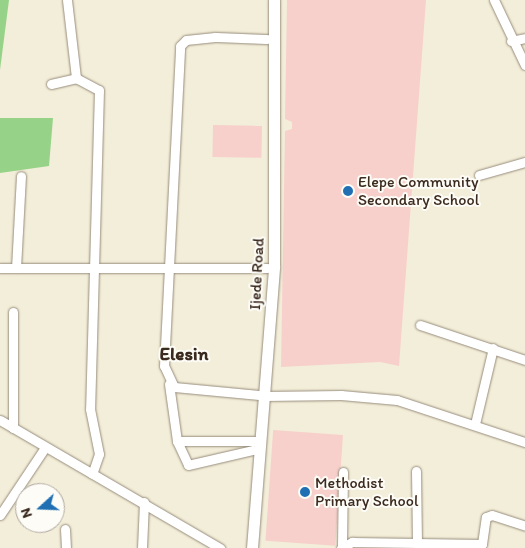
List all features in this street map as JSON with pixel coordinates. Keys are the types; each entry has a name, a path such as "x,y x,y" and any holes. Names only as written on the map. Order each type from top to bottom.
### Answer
{"main road":[{"name":"Ijede Road","path":"246,548 254,445 262,396 267,268 272,219 267,0"},
{"name":"Ijede Road","path":"252,548 272,219 274,0"}],"street":[{"path":"67,0 76,78"},
{"path":"494,0 511,41 525,65"},
{"path":"254,445 188,465 178,441 169,384 164,366 180,46 186,40 216,37 268,39"},
{"path":"511,41 525,38"},
{"path":"51,84 76,78 99,90 92,270 90,409 99,454 92,474"},
{"path":"479,175 525,162"},
{"path":"16,268 21,176"},
{"path":"0,268 92,270 267,268"},
{"path":"13,312 13,428"},
{"path":"420,325 525,360"},
{"path":"475,424 493,348"},
{"path":"169,384 262,396 389,399 475,424 525,442"},
{"path":"0,420 44,449 144,502 220,548"},
{"path":"178,441 254,445"},
{"path":"0,515 44,449"},
{"path":"416,471 417,543"},
{"path":"344,472 342,546 417,543 482,544 487,515 525,526"},
{"path":"142,548 144,502"},
{"path":"65,529 66,548"}],"shaded area":[{"name":"Elepe Community Secondary School","path":"287,0 426,0 399,366 380,362 281,367 285,131 292,129 292,122 285,119"},
{"path":"213,125 262,126 261,158 212,157"},
{"name":"Methodist Primary School","path":"273,430 343,435 335,546 265,541"}],"green space":[{"path":"0,0 9,0 0,70"},
{"path":"0,118 53,118 49,166 0,173"}],"place":[{"name":"Elepe Community Secondary School","path":"348,191"},
{"name":"Methodist Primary School","path":"305,492"}],"district":[{"name":"Elesin","path":"184,354"}]}
